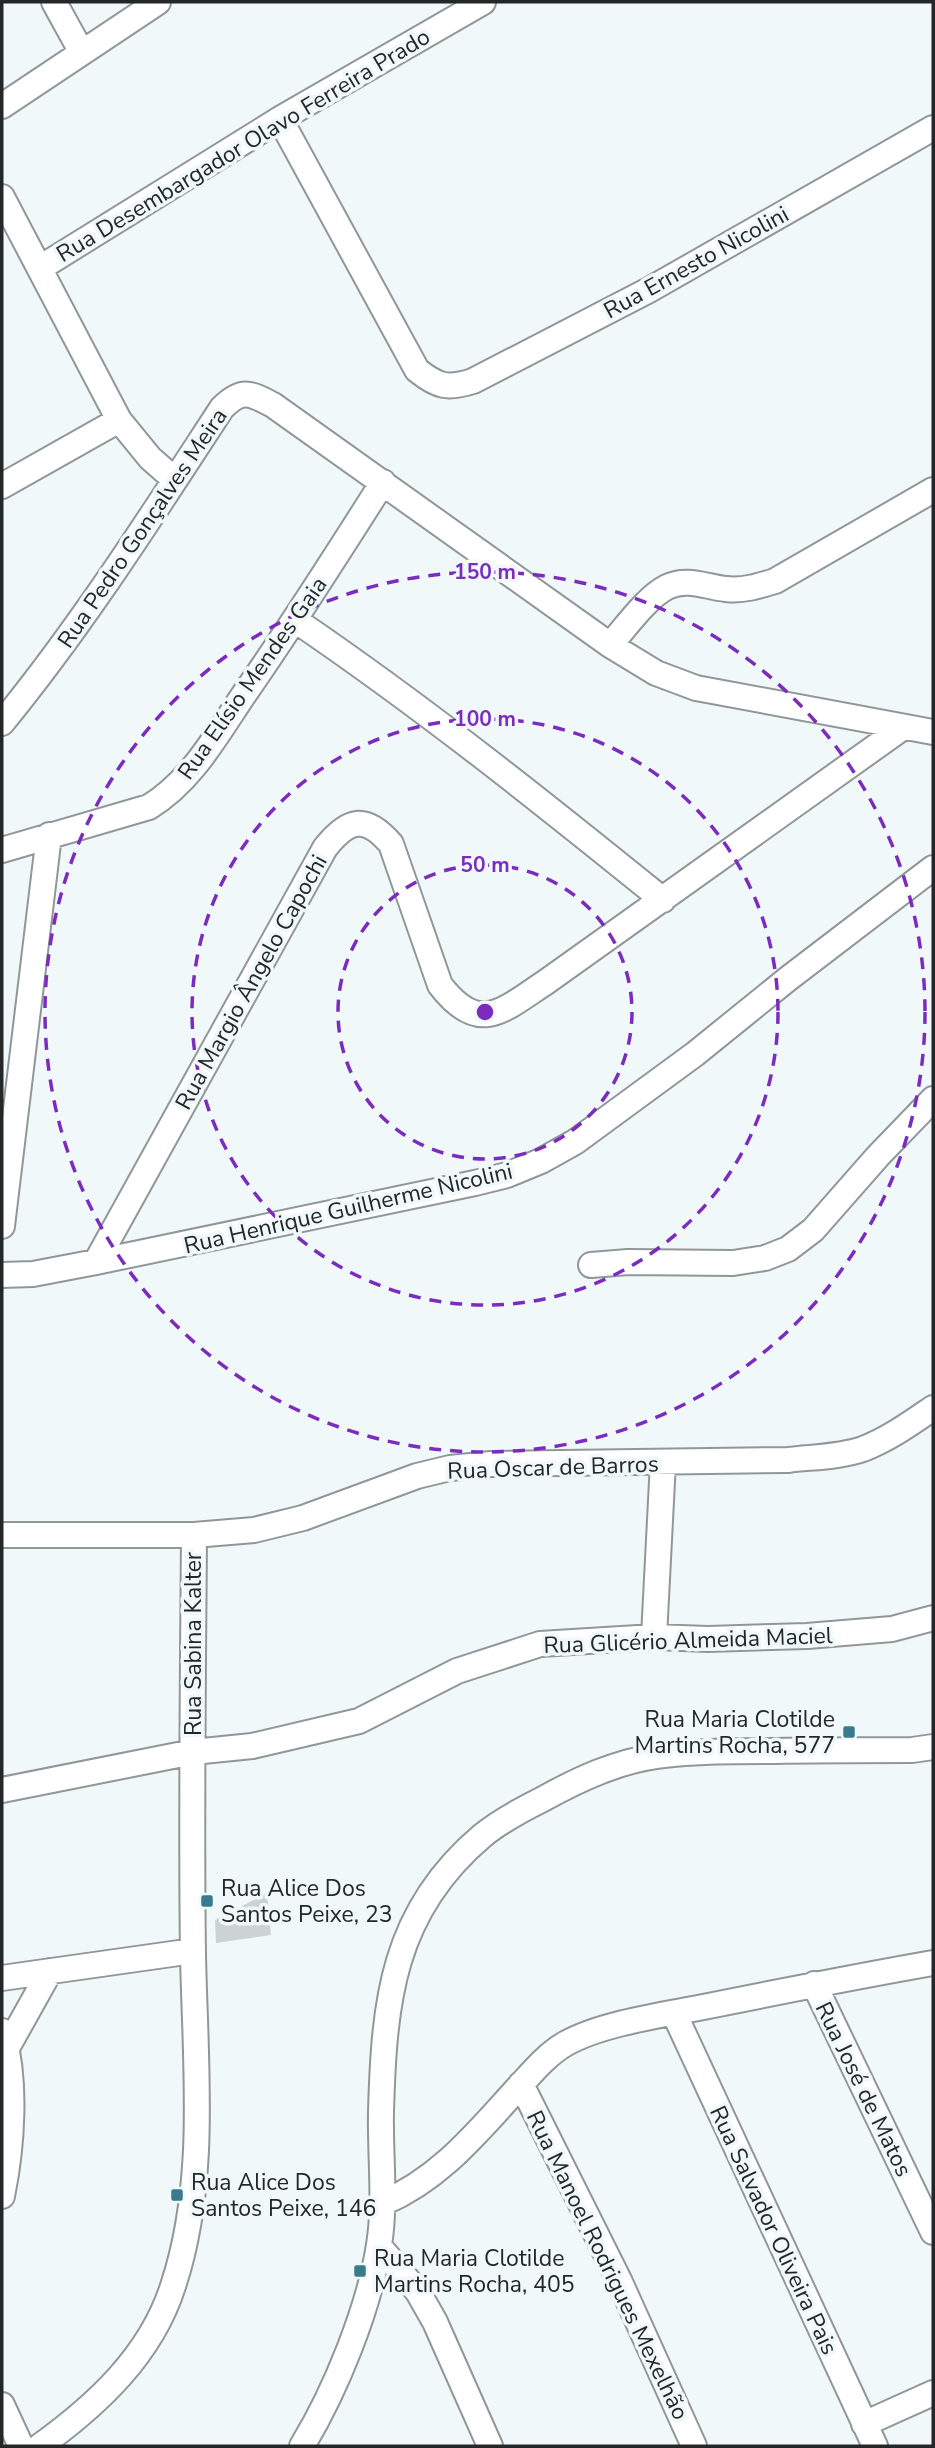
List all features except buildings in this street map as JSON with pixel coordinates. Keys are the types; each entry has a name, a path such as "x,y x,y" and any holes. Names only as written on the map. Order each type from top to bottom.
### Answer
{"street":[{"path":"54,2 81,51"},
{"path":"2,106 158,2"},
{"name":"Rua Desembargador Olavo Ferreira Prado","path":"40,268 280,119 483,2"},
{"name":"Rua Ernesto Nicolini","path":"280,119 417,370 429,380 454,387 473,381 649,290 933,128"},
{"path":"2,197 119,420 150,458 175,480"},
{"name":"Rua Pedro Gonçalves Meira","path":"2,723 47,667 222,408 232,398 244,393 273,405 610,645 656,673 696,688 933,733"},
{"path":"2,486 119,420"},
{"name":"Rua Elísio Mendes Gaia","path":"2,850 149,807 180,784 295,620 383,482"},
{"path":"610,645 653,597 666,587 693,582 727,589 751,589 775,581 933,490"},
{"path":"295,620 373,673 515,781 663,900"},
{"name":"Rua Margio Ângelo Capochi","path":"96,1262 324,848 344,828 357,822 368,824 379,830 391,844 440,985 458,1005 476,1016 489,1014 510,1006 902,728"},
{"path":"2,1226 9,1099 49,835"},
{"name":"Rua Henrique Guilherme Nicolini","path":"2,1275 33,1274 96,1262 475,1183 507,1175 541,1161 575,1142 695,1054 933,868"},
{"path":"591,1265 628,1262 733,1263 765,1258 788,1249 813,1230 933,1099"},
{"name":"Rua Oscar de Barros","path":"2,1535 194,1535 254,1530 303,1518 417,1476 450,1468 788,1460 861,1450 895,1434 933,1408"},
{"path":"654,1637 663,1462"},
{"name":"Rua Sabina Kalter","path":"40,2446 104,2394 136,2359 173,2289 187,2237 193,2195 196,2076 193,1951 194,1535"},
{"name":"Rua Glicério Almeida Maciel","path":"2,1790 193,1752 252,1746 359,1721 457,1671 540,1644 654,1637 708,1639 807,1636 892,1629 933,1618"},
{"path":"302,2446 346,2355 368,2292 379,2246 383,2203 381,2113 391,1993 399,1957 414,1919 434,1888 483,1835 578,1780 617,1765 656,1756 718,1751 912,1750 933,1747"},
{"path":"2,1978 193,1951"},
{"path":"383,2203 429,2178 460,2150 544,2060 564,2044 586,2034 814,1984 933,1963"},
{"path":"2,2196 10,2140 4,2039 50,1970"},
{"name":"Rua José de Matos","path":"814,1984 933,2232"},
{"name":"Rua Salvador Oliveira Pais","path":"674,2013 870,2435"},
{"name":"Rua Manoel Rodrigues Mexelhão","path":"522,2084 619,2280 694,2446"},
{"path":"379,2246 418,2292 435,2322 490,2446"},
{"path":"870,2435 933,2393"},
{"path":"2,2405 21,2446"}],"place":[{"name":"Rua Maria Clotilde Martins Rocha, 577","path":"849,1732"},
{"name":"Rua Alice Dos Santos Peixe, 23","path":"207,1901"},
{"name":"Rua Alice Dos Santos Peixe, 146","path":"177,2195"},
{"name":"Rua Maria Clotilde Martins Rocha, 405","path":"360,2271"}]}
